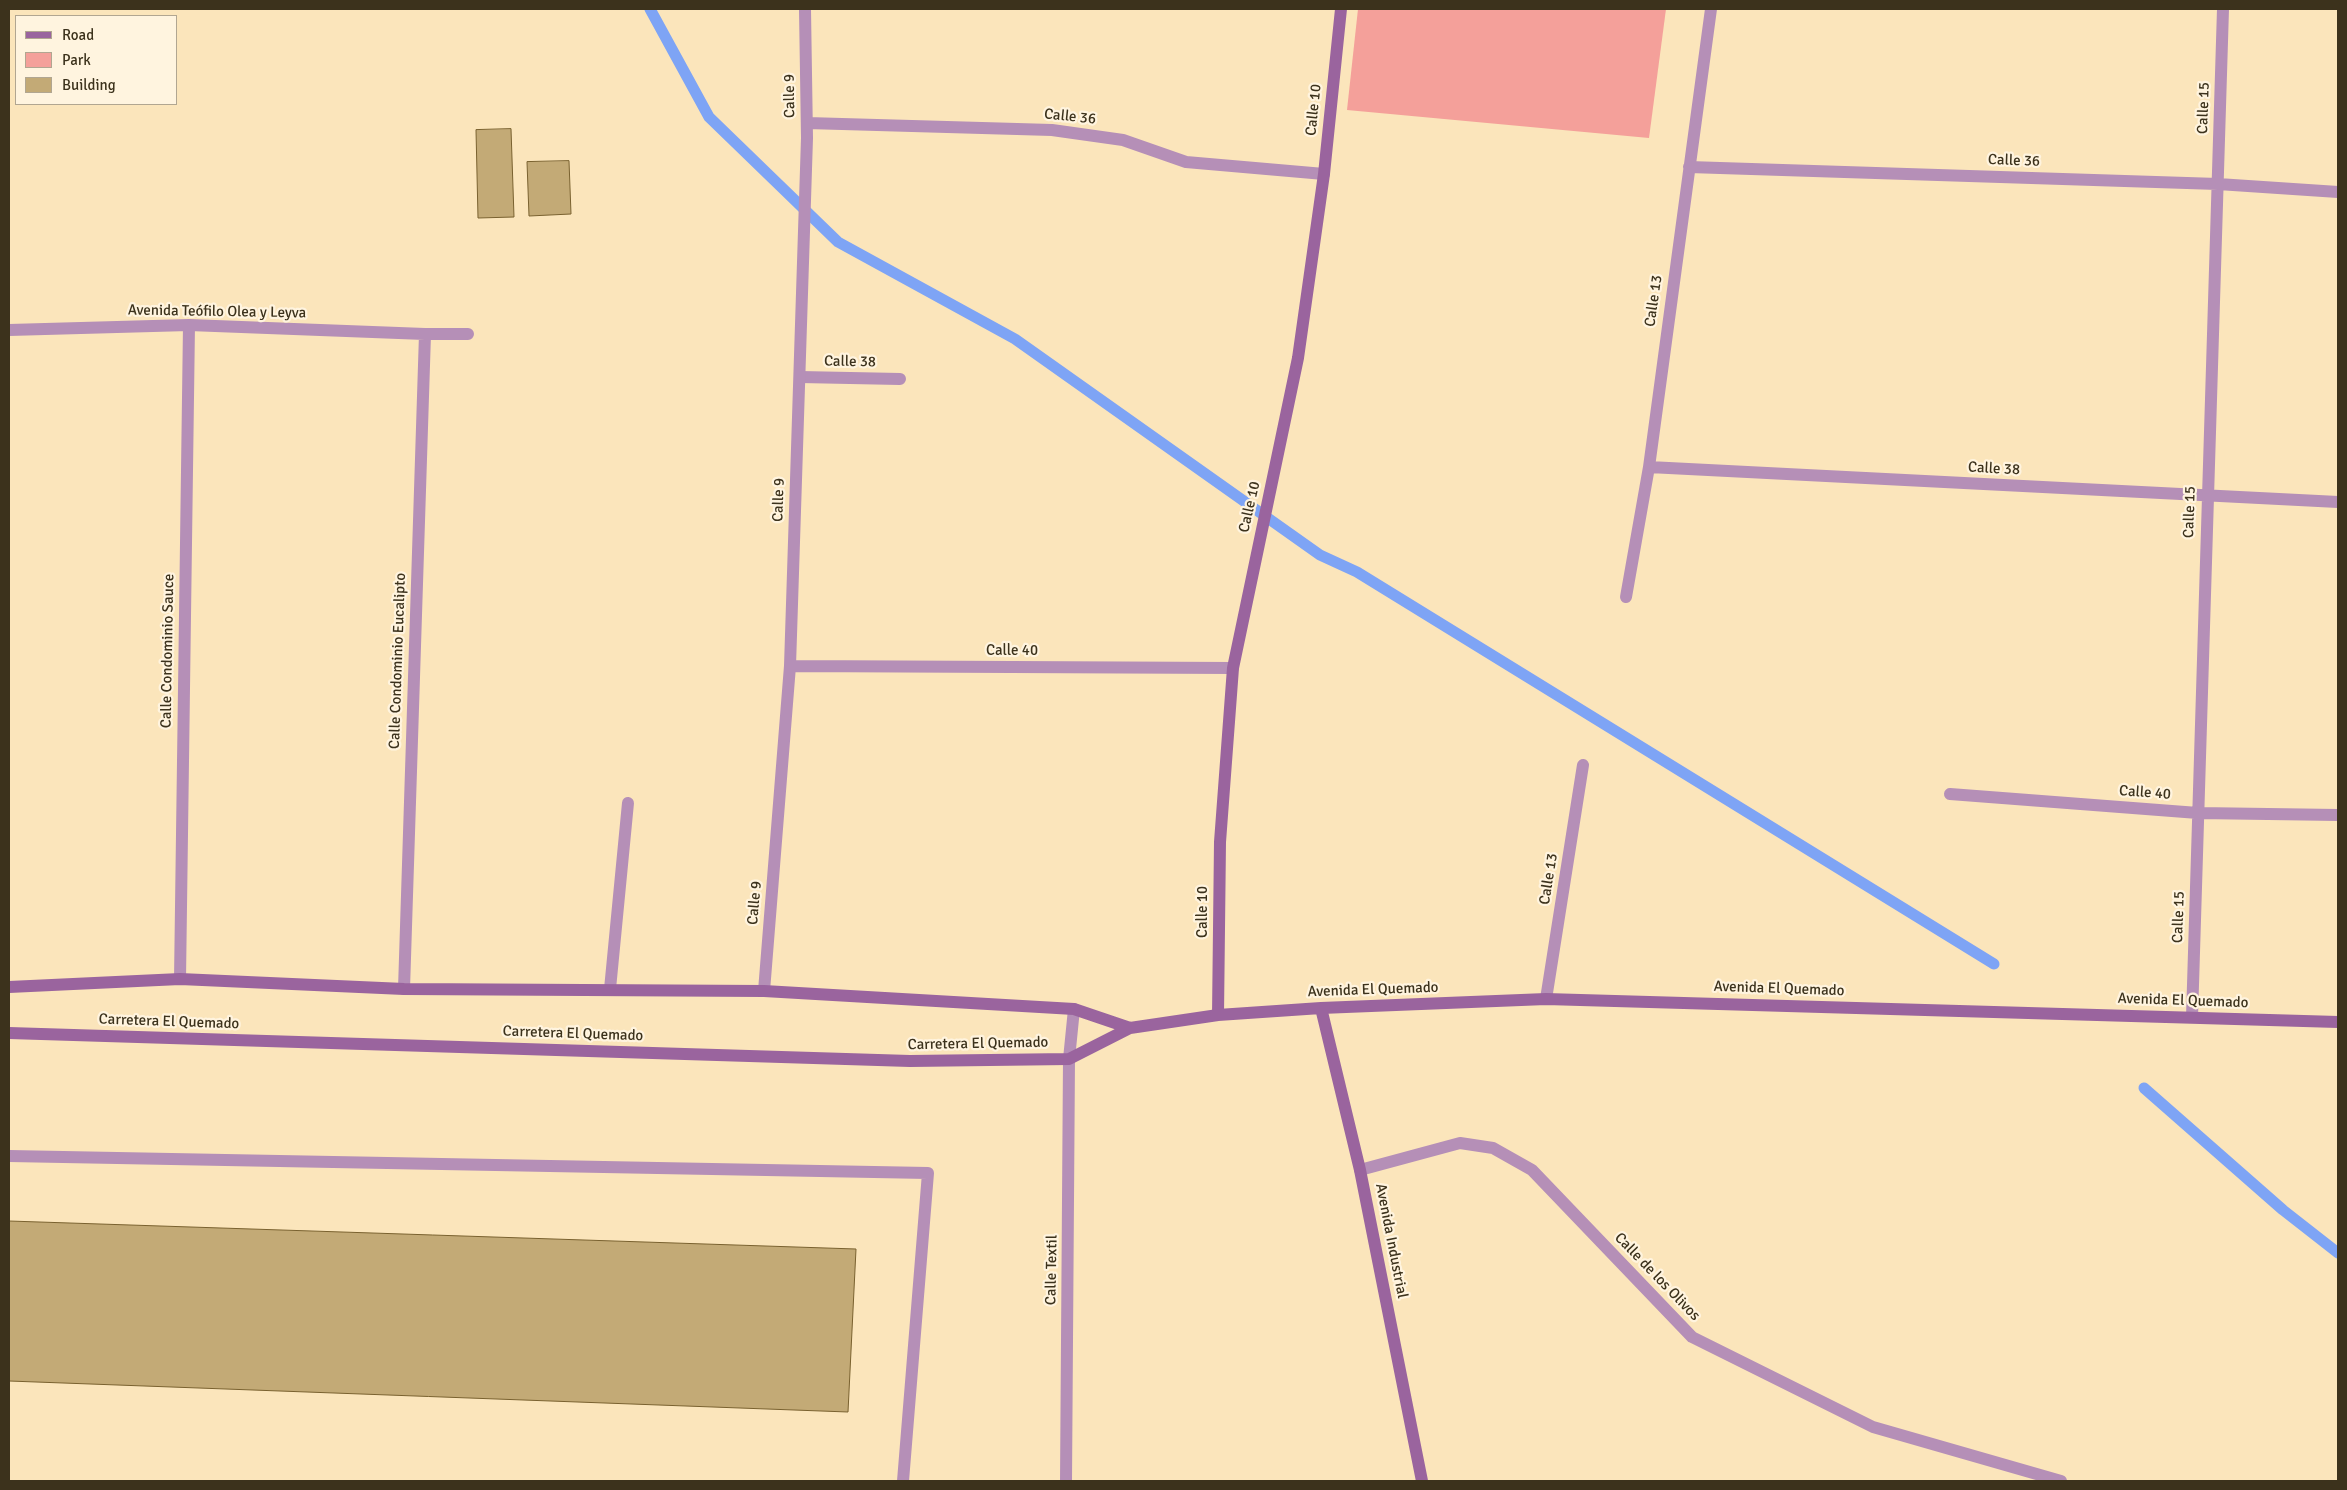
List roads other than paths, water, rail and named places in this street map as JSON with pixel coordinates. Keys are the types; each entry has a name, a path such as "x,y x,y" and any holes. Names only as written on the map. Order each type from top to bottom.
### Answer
{"main road":[{"name":"Calle 10","path":"1218,1015 1220,842 1233,668 1298,358 1324,174 1341,9"},
{"name":"Carretera El Quemado","path":"9,987 180,978 404,989 764,991 1074,1009 1130,1028"},
{"name":"Avenida El Quemado","path":"1218,1015 1321,1008 1546,999 2338,1022"},
{"name":"Avenida Industrial","path":"1321,1008 1360,1170 1422,1481"},
{"name":"Carretera El Quemado","path":"9,1033 910,1061 1069,1058 1130,1028 1218,1015"}],"street":[{"name":"Calle 9","path":"764,991 790,666 807,138 805,9"},
{"name":"Calle 13","path":"1626,597 1649,467 1711,9"},
{"name":"Calle 15","path":"2192,1017 2223,9"},
{"name":"Calle 36","path":"807,123 1052,130 1123,140 1186,162 1324,174"},
{"name":"Calle 36","path":"1689,167 2218,184 2338,192"},
{"name":"Avenida Teófilo Olea y Leyva","path":"9,330 189,325 468,334"},
{"name":"Calle Condominio Sauce","path":"180,978 189,325"},
{"name":"Calle Condominio Eucalipto","path":"404,989 425,334"},
{"name":"Calle 38","path":"800,377 900,379"},
{"name":"Calle 38","path":"1649,467 2338,502"},
{"name":"Calle 40","path":"790,666 1233,668"},
{"name":"Calle 13","path":"1546,999 1583,765"},
{"name":"Calle 40","path":"1950,794 2198,813 2338,815"},
{"path":"610,989 628,803"},
{"name":"Calle Textil","path":"1066,1481 1069,1058 1074,1009"},
{"name":"Calle de los Olivos","path":"1360,1170 1460,1143 1493,1148 1532,1170 1692,1337 1873,1427 2061,1481"},
{"path":"9,1156 928,1173 903,1481"}],"waterway":[{"path":"650,9 709,117 838,242 1015,339 1320,555 1357,572 1994,964"},
{"path":"2144,1088 2283,1210 2338,1253"}]}
